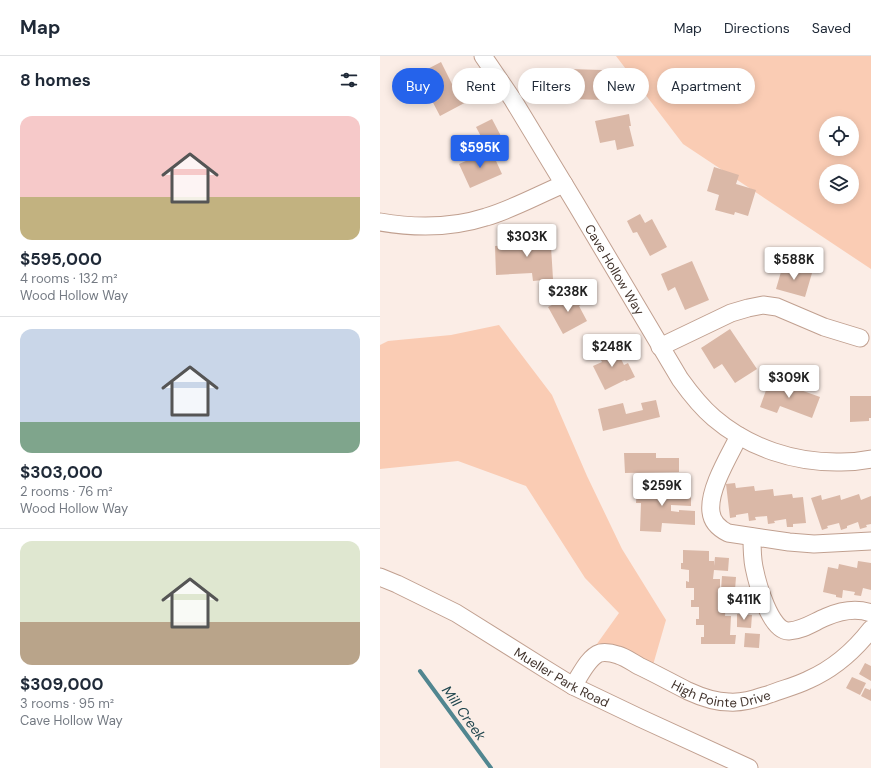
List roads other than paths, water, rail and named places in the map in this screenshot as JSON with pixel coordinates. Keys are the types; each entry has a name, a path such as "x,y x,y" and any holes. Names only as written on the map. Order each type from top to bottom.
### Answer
{"street":[{"name":"Cave Hollow Way","path":"483,56 513,100 660,347 684,384 702,407 714,418 739,436 753,444 784,455 800,459 829,462 849,462 871,458"},
{"path":"380,222 433,226 459,224 510,208 564,184"},
{"path":"660,347 731,313 763,305 777,307 824,327 860,338"},
{"path":"739,436 716,483 712,496 711,514 714,522 720,529 728,533 789,542 814,544 871,542"},
{"path":"752,537 754,567 764,602 773,620 783,630 787,631 798,629 827,616 844,612 862,610 871,613"},
{"name":"Mueller Park Road","path":"380,577 456,613 573,686 749,768"},
{"name":"High Pointe Drive","path":"573,686 588,661 593,656 606,652 619,655 688,691 701,696 729,702 751,700 809,680 824,672 849,653 871,629"}],"waterway":[{"name":"Mill Creek","path":"420,671 491,768"}]}
